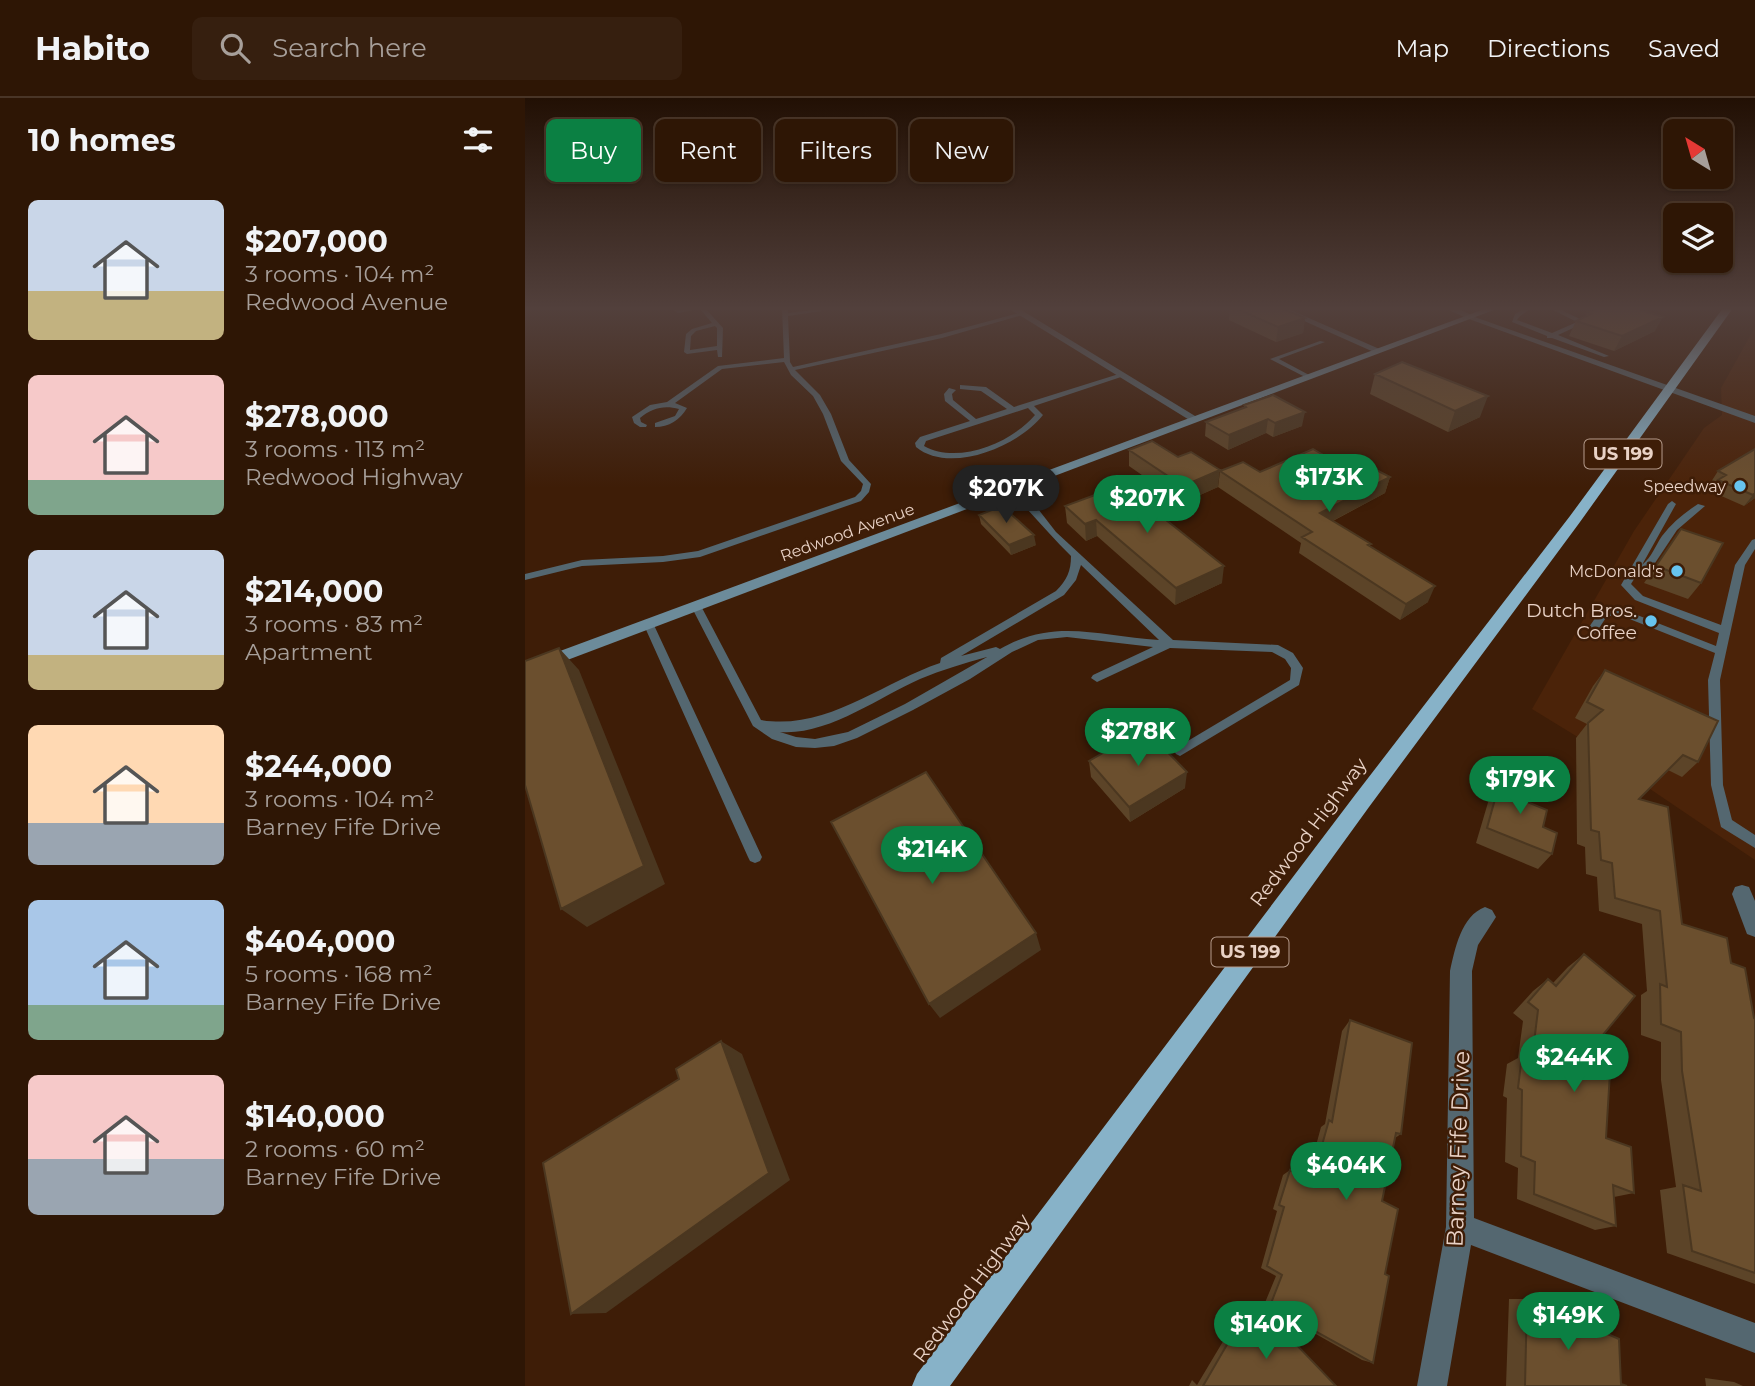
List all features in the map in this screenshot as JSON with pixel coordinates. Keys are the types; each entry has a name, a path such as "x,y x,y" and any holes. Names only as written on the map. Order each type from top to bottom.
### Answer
{"highway":[{"name":"Redwood Highway","path":"929,1386 1686,368"}],"main road":[{"name":"Redwood Avenue","path":"525,670 1333,368"}],"street":[{"path":"1111,368 1195,419"},
{"path":"1614,368 1755,420"},
{"path":"1742,894 1755,928"},
{"name":"Barney Fife Drive","path":"1432,1386 1460,1227 1461,971 1468,941 1485,917"},
{"path":"1460,1227 1755,1338"}],"lane":[{"path":"668,405 718,368"},
{"path":"525,577 598,561 674,559 700,554 857,499 865,492 867,484 845,461 827,414 816,395 793,368"},
{"path":"1291,368 1309,377"},
{"path":"1029,405 1039,415 1012,438 953,457 933,456 920,447 919,443 923,439 1122,375"},
{"path":"963,387 983,389 1013,410"},
{"path":"951,390 948,394 949,401 975,422"},
{"path":"643,425 636,420 639,413 652,407 679,406 684,411 658,425"},
{"path":"1011,488 1076,555 1169,643"},
{"path":"1672,504 1626,585 1639,598 1723,630"},
{"path":"1633,574 1649,567 1668,534 1682,519 1701,506"},
{"path":"1755,542 1739,565 1714,680 1717,785 1726,823 1755,842"},
{"path":"757,723 776,728 800,728 933,669 1060,593 1070,583 1076,570 1076,555"},
{"path":"696,606 757,723 774,736 803,743 839,740 857,735 973,672 1009,648"},
{"path":"1593,629 1604,613 1623,613 1719,650"},
{"path":"649,623 755,857"},
{"path":"933,669 1009,648 1043,635 1060,633 1169,643 1274,648 1289,656 1297,667 1295,682 1180,751"},
{"path":"1097,678 1169,643"}],"shaded area":[{"path":"1732,368 1755,368 1755,860 1591,749 1594,747 1532,709 1634,531 1704,428 1722,415 1721,388"}],"building":[{"path":"1388,368 1417,368 1488,396 1455,411 1375,374"},
{"path":"1273,395 1305,412 1275,423 1268,419 1229,435 1206,422 1246,407 1244,405"},
{"path":"1152,441 1178,457 1191,452 1220,470 1183,486 1129,450"},
{"path":"1313,449 1351,471 1365,464 1390,477 1320,513 1435,586 1406,604 1302,537 1312,532 1220,471 1243,462 1260,472"},
{"path":"1755,449 1753,495 1718,480 1726,475 1718,471"},
{"path":"1122,485 1224,566 1176,588 1096,520 1085,524 1065,506"},
{"path":"1002,506 1034,535 1009,545 979,515"},
{"path":"1681,529 1723,543 1701,583 1656,566"},
{"path":"559,648 644,866 561,909 525,785 525,661"},
{"path":"1605,670 1718,721 1698,762 1683,755 1639,799 1668,807 1682,924 1727,938 1731,963 1745,968 1755,1019 1755,1273 1692,1251 1683,1185 1701,1191 1682,1071 1681,1032 1661,1024 1660,984 1667,987 1660,911 1615,898 1612,863 1601,860 1599,832 1591,830 1588,723 1603,710 1587,702"},
{"path":"1145,729 1187,772 1129,807 1089,761"},
{"path":"926,772 1036,933 929,1004 831,822"},
{"path":"1502,774 1531,785 1527,802 1547,810 1543,827 1557,833 1552,854 1487,828"},
{"path":"1584,954 1635,996 1592,1048 1611,1056 1606,1138 1631,1147 1634,1193 1613,1185 1616,1226 1534,1194 1535,1162 1521,1156 1522,1090 1518,1088 1522,1055 1532,1059 1538,1010 1528,1002 1548,979 1556,986"},
{"path":"1350,1020 1412,1043 1401,1134 1396,1133 1382,1201 1398,1209 1385,1274 1389,1276 1373,1363 1270,1306 1282,1275 1267,1266 1284,1207 1279,1205 1290,1170 1312,1181 1329,1120 1332,1122"},
{"path":"721,1041 769,1173 571,1314 543,1163 679,1079 676,1069"},
{"path":"1527,1299 1619,1339 1621,1384 1627,1386 1525,1386"},
{"path":"1266,1313 1336,1386 1203,1386 1236,1329 1248,1343"}],"place":[{"name":"Speedway","path":"1740,486"},
{"name":"McDonald's","path":"1677,571"},
{"name":"Dutch Bros. Coffee","path":"1651,621"}]}
